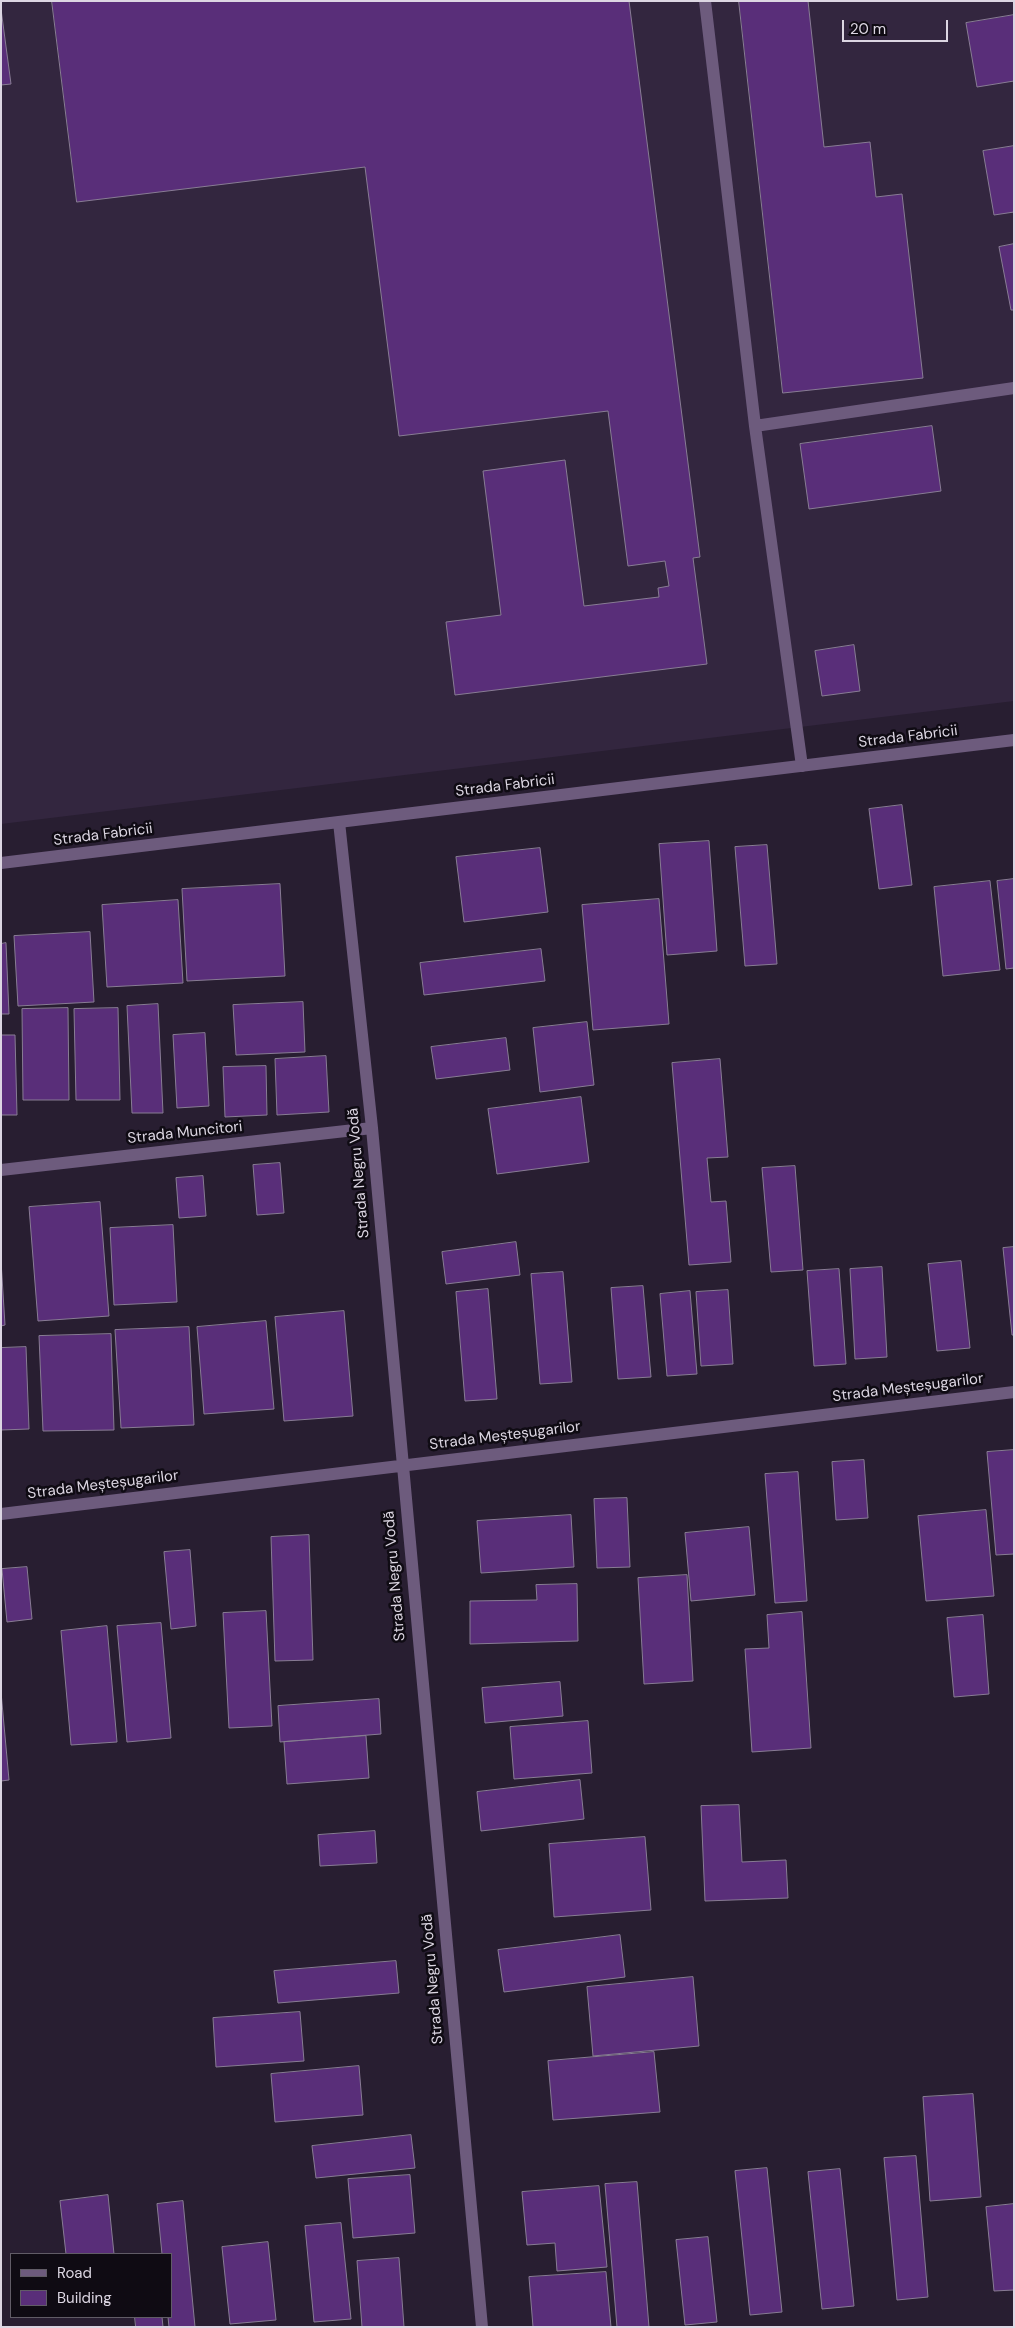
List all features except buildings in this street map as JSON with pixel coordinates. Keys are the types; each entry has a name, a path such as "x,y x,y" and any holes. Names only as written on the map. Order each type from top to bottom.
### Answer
{"street":[{"path":"705,1 755,426 802,766"},
{"path":"755,426 1014,388"},
{"name":"Strada Fabricii","path":"1,864 1014,740"},
{"name":"Strada Negru Vodă","path":"339,822 372,1128 401,1464 482,2327"},
{"name":"Strada Muncitori","path":"1,1170 372,1128"},
{"name":"Strada Meșteșugarilor","path":"1,1514 401,1464 1014,1392"}],"shaded area":[{"path":"1,1 1014,1 1014,701 1,824"}]}
